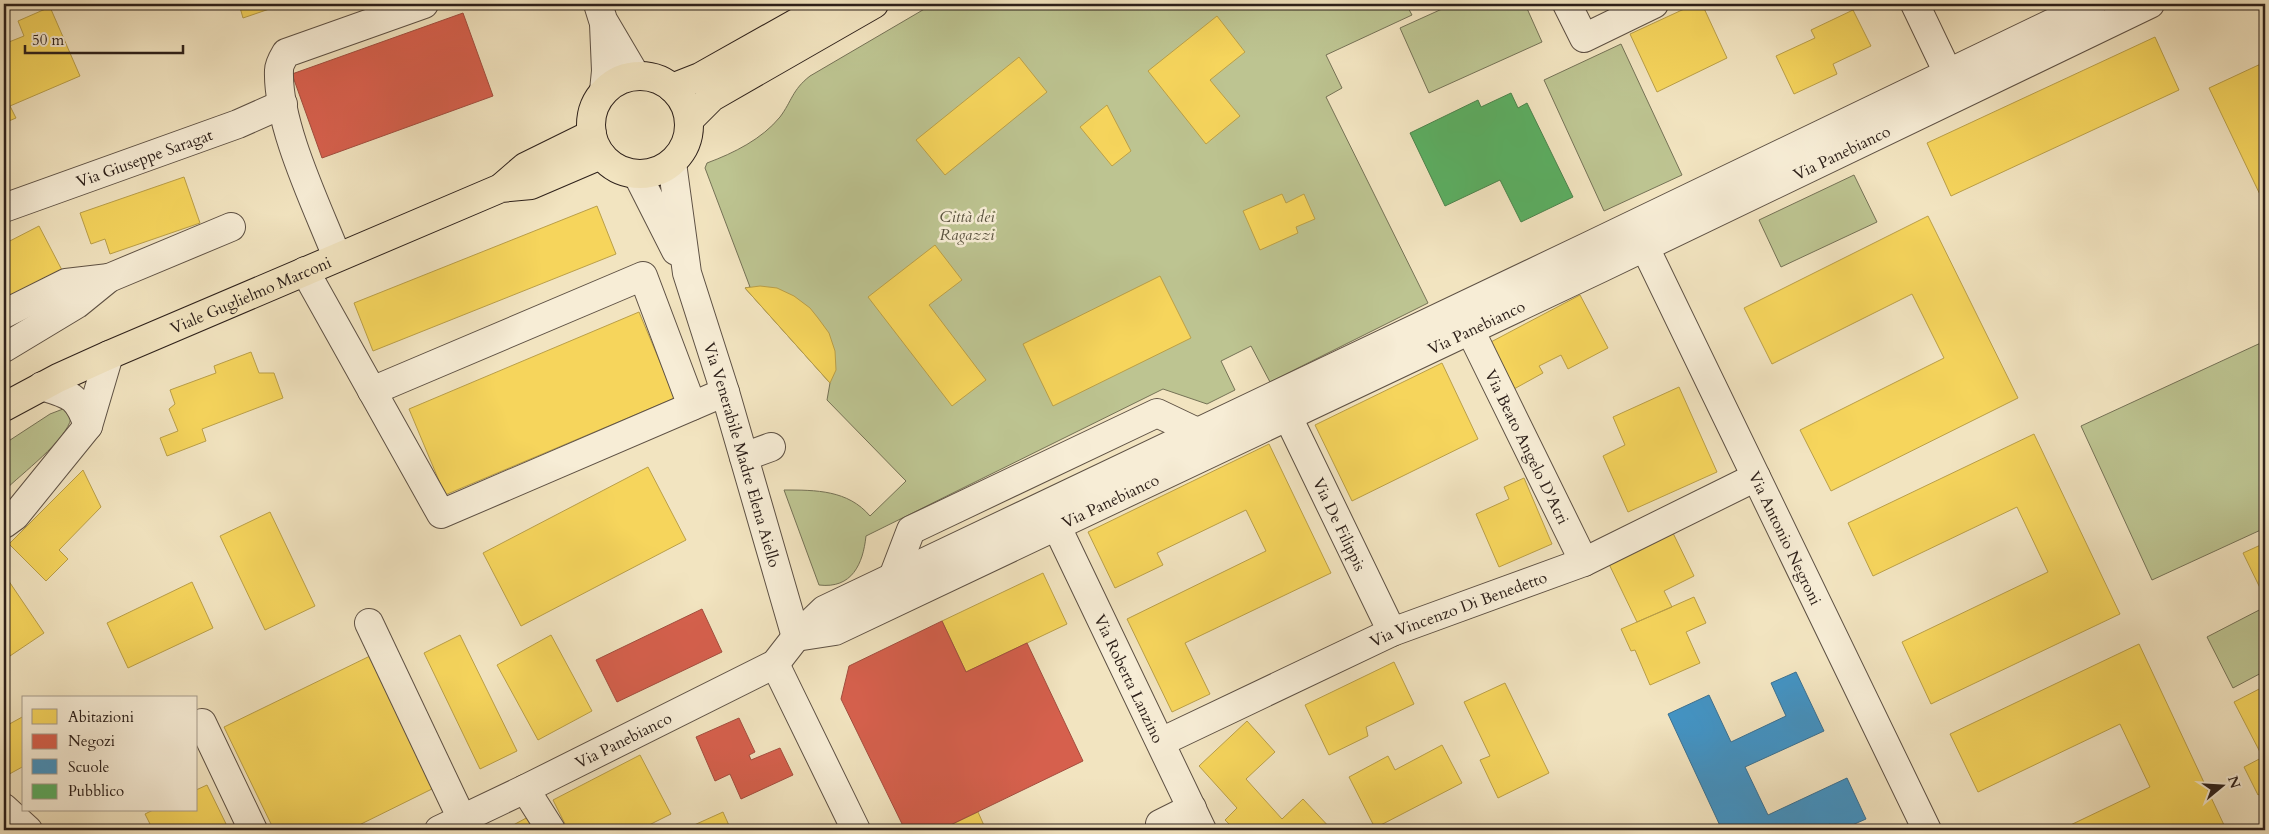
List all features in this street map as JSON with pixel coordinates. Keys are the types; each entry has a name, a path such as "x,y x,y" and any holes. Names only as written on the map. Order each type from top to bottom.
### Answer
{"main road":[{"path":"672,88 700,77 830,4"},
{"path":"689,120 712,97 874,4"},
{"path":"636,76 649,76 662,80 672,88 681,97 689,120 688,136 682,151 672,163 649,174 637,174 617,168 596,144 592,119 596,104 604,92 624,78 636,76"},
{"name":"Viale Guglielmo Marconi","path":"4,407 42,386 109,355 501,188 525,167 596,144"}],"street":[{"path":"337,257 325,197 290,136 278,68 286,53 424,4"},
{"path":"1567,4 1584,38 1654,4"},
{"path":"1915,4 1948,73"},
{"name":"Via Panebianco","path":"796,636 835,631 1470,330 1640,235 1948,73 2092,4"},
{"name":"Via Panebianco","path":"451,825 775,664 796,636 824,610 1197,432 1477,287 1640,235 2150,4"},
{"path":"601,12 636,76"},
{"path":"601,12 606,71 604,92"},
{"name":"Via Giuseppe Saragat","path":"4,208 242,135 283,104"},
{"name":"Via Venerabile Madre Elena Aiello","path":"672,163 688,273 725,392 796,636"},
{"name":"Via Venerabile Madre Elena Aiello","path":"637,174 688,273"},
{"path":"4,314 66,283 108,278 230,227"},
{"name":"Via Antonio Negroni","path":"1640,235 1927,830"},
{"path":"305,271 441,514 725,392"},
{"path":"372,391 643,276 692,406"},
{"path":"4,348 77,304 108,278"},
{"name":"Via Beato Angelo D'Acri","path":"1470,330 1584,562"},
{"path":"4,524 15,516 88,426 109,355"},
{"path":"42,386 69,395 77,401 88,426"},
{"name":"Via De Filippis","path":"1288,417 1392,632"},
{"path":"744,457 771,447"},
{"name":"Via Vincenzo Di Benedetto","path":"1161,742 1392,632 1584,562 1756,477"},
{"name":"Via Roberta Lanzino","path":"1056,526 1197,819"},
{"path":"369,623 451,825"},
{"path":"775,664 856,830"},
{"path":"202,723 253,830"},
{"path":"525,789 551,830"},
{"path":"1163,830 1160,824 1197,819"}],"green space":[{"name":"Città dei Ragazzi","path":"933,4 1406,4 1412,15 1326,55 1342,88 1326,97 1428,303 1270,382 1251,346 1221,361 1235,390 1207,404 1163,389 866,536 859,565 848,579 840,583 819,585 784,490 819,491 842,496 861,507 870,516 906,481 827,400 830,383 745,288 750,287 705,168 707,163 737,150 756,139 773,125 796,91 810,76"},
{"path":"1453,4 1525,4 1542,42 1429,93 1400,28"},
{"path":"1621,44 1682,175 1604,211 1544,80"},
{"path":"1854,175 1877,222 1781,267 1759,220"},
{"path":"2265,341 2265,528 2152,580 2081,426"},
{"path":"63,409 71,418 68,427 53,446 4,491 4,444 50,414"},
{"path":"2265,607 2265,671 2233,688 2207,637"}],"building: Abitazioni":[{"path":"239,4 284,4 243,18"},
{"path":"1695,4 1702,4 1727,58 1657,92 1630,34"},
{"path":"50,7 80,76 10,106 16,118 4,123 4,44 24,36 18,21"},
{"path":"1853,10 1871,46 1833,64 1837,74 1794,94 1776,56 1815,38 1811,30"},
{"path":"1217,16 1245,52 1210,80 1240,116 1206,144 1148,71"},
{"path":"2155,37 2179,90 1951,196 1927,143"},
{"path":"1019,57 1047,92 945,175 916,140"},
{"path":"2265,62 2265,205 2209,88"},
{"path":"1107,105 1131,151 1112,166 1080,127"},
{"path":"184,177 200,223 110,254 105,239 91,244 80,213"},
{"path":"1282,194 1286,203 1304,194 1315,219 1296,227 1298,233 1260,250 1243,211"},
{"path":"597,206 616,254 373,351 354,303"},
{"path":"1928,216 2018,398 1831,491 1800,430 1944,358 1912,294 1772,364 1744,308"},
{"path":"39,226 63,272 4,303 4,244"},
{"path":"935,245 962,280 929,305 986,380 952,406 868,297"},
{"path":"1160,276 1191,338 1053,406 1023,344"},
{"path":"760,286 777,288 794,296 810,308 829,333 835,351 836,370 830,383 745,288"},
{"path":"1580,295 1608,348 1568,369 1561,355 1539,366 1543,373 1514,389 1489,343"},
{"path":"639,312 675,398 445,495 409,409"},
{"path":"251,352 259,373 274,373 283,398 202,429 206,441 167,456 160,438 178,431 169,409 175,404 170,390 216,373 214,366"},
{"path":"1442,363 1478,439 1352,501 1315,425"},
{"path":"1679,387 1717,472 1628,512 1603,456 1625,445 1613,417"},
{"path":"2034,434 2120,614 1931,704 1902,642 2048,572 2017,507 1873,576 1848,523"},
{"path":"1269,444 1331,573 1185,643 1210,694 1172,712 1127,619 1266,551 1246,510 1157,553 1163,565 1115,588 1088,532"},
{"path":"648,467 686,540 521,626 483,553"},
{"path":"83,470 101,507 59,550 68,559 46,581 9,544"},
{"path":"1524,478 1552,544 1499,567 1476,514 1509,499 1504,487"},
{"path":"270,512 315,606 265,630 220,536"},
{"path":"1671,529 1694,576 1664,591 1672,607 1637,622 1607,560"},
{"path":"2265,543 2265,590 2262,592 2243,553"},
{"path":"1043,573 1067,624 966,672 942,621"},
{"path":"4,574 44,633 4,660"},
{"path":"192,582 213,628 128,668 107,623"},
{"path":"1694,597 1706,623 1686,632 1700,663 1650,685 1635,650 1631,651 1621,629"},
{"path":"460,635 517,751 480,769 424,653"},
{"path":"551,635 592,711 538,740 497,665"},
{"path":"2139,644 2224,825 2213,830 2060,830 2150,787 2120,724 1978,792 1950,734"},
{"path":"370,656 434,788 349,830 274,830 224,727"},
{"path":"1394,662 1414,704 1366,727 1368,736 1329,755 1305,705"},
{"path":"1505,683 1549,773 1498,798 1480,760 1490,756 1464,702"},
{"path":"2265,686 2265,750 2260,752 2234,702"},
{"path":"22,717 22,767 4,777 4,727"},
{"path":"1247,721 1275,752 1246,779 1282,819 1303,799 1332,830 1235,830 1225,820 1237,808 1199,766"},
{"path":"1442,745 1462,783 1375,828 1349,777 1388,756 1395,770"},
{"path":"640,755 671,814 639,830 568,830 553,800"},
{"path":"2265,756 2265,791 2258,795 2244,767"},
{"path":"207,785 229,830 153,830 145,814 149,812 198,812 198,789"},
{"path":"723,812 731,830 683,830"},
{"path":"978,812 986,830 940,830"},
{"path":"530,816 537,830 504,830"}],"building: Negozi":[{"path":"463,13 493,96 322,158 292,74"},
{"path":"702,609 722,652 617,702 596,660"},
{"path":"942,621 966,672 1027,643 1083,761 940,830 905,830 841,699 849,666"},
{"path":"739,718 755,752 749,755 751,760 780,748 793,775 741,799 730,774 715,781 696,737"}],"building: Scuole":[{"path":"1796,672 1824,731 1745,767 1768,815 1847,778 1866,819 1841,830 1833,830 1830,824 1817,830 1722,830 1668,714 1709,695 1731,742 1786,716 1771,683"}],"building: Pubblico":[{"path":"1511,93 1518,108 1527,103 1573,197 1521,222 1500,180 1445,206 1410,133 1478,100 1481,107"}]}
